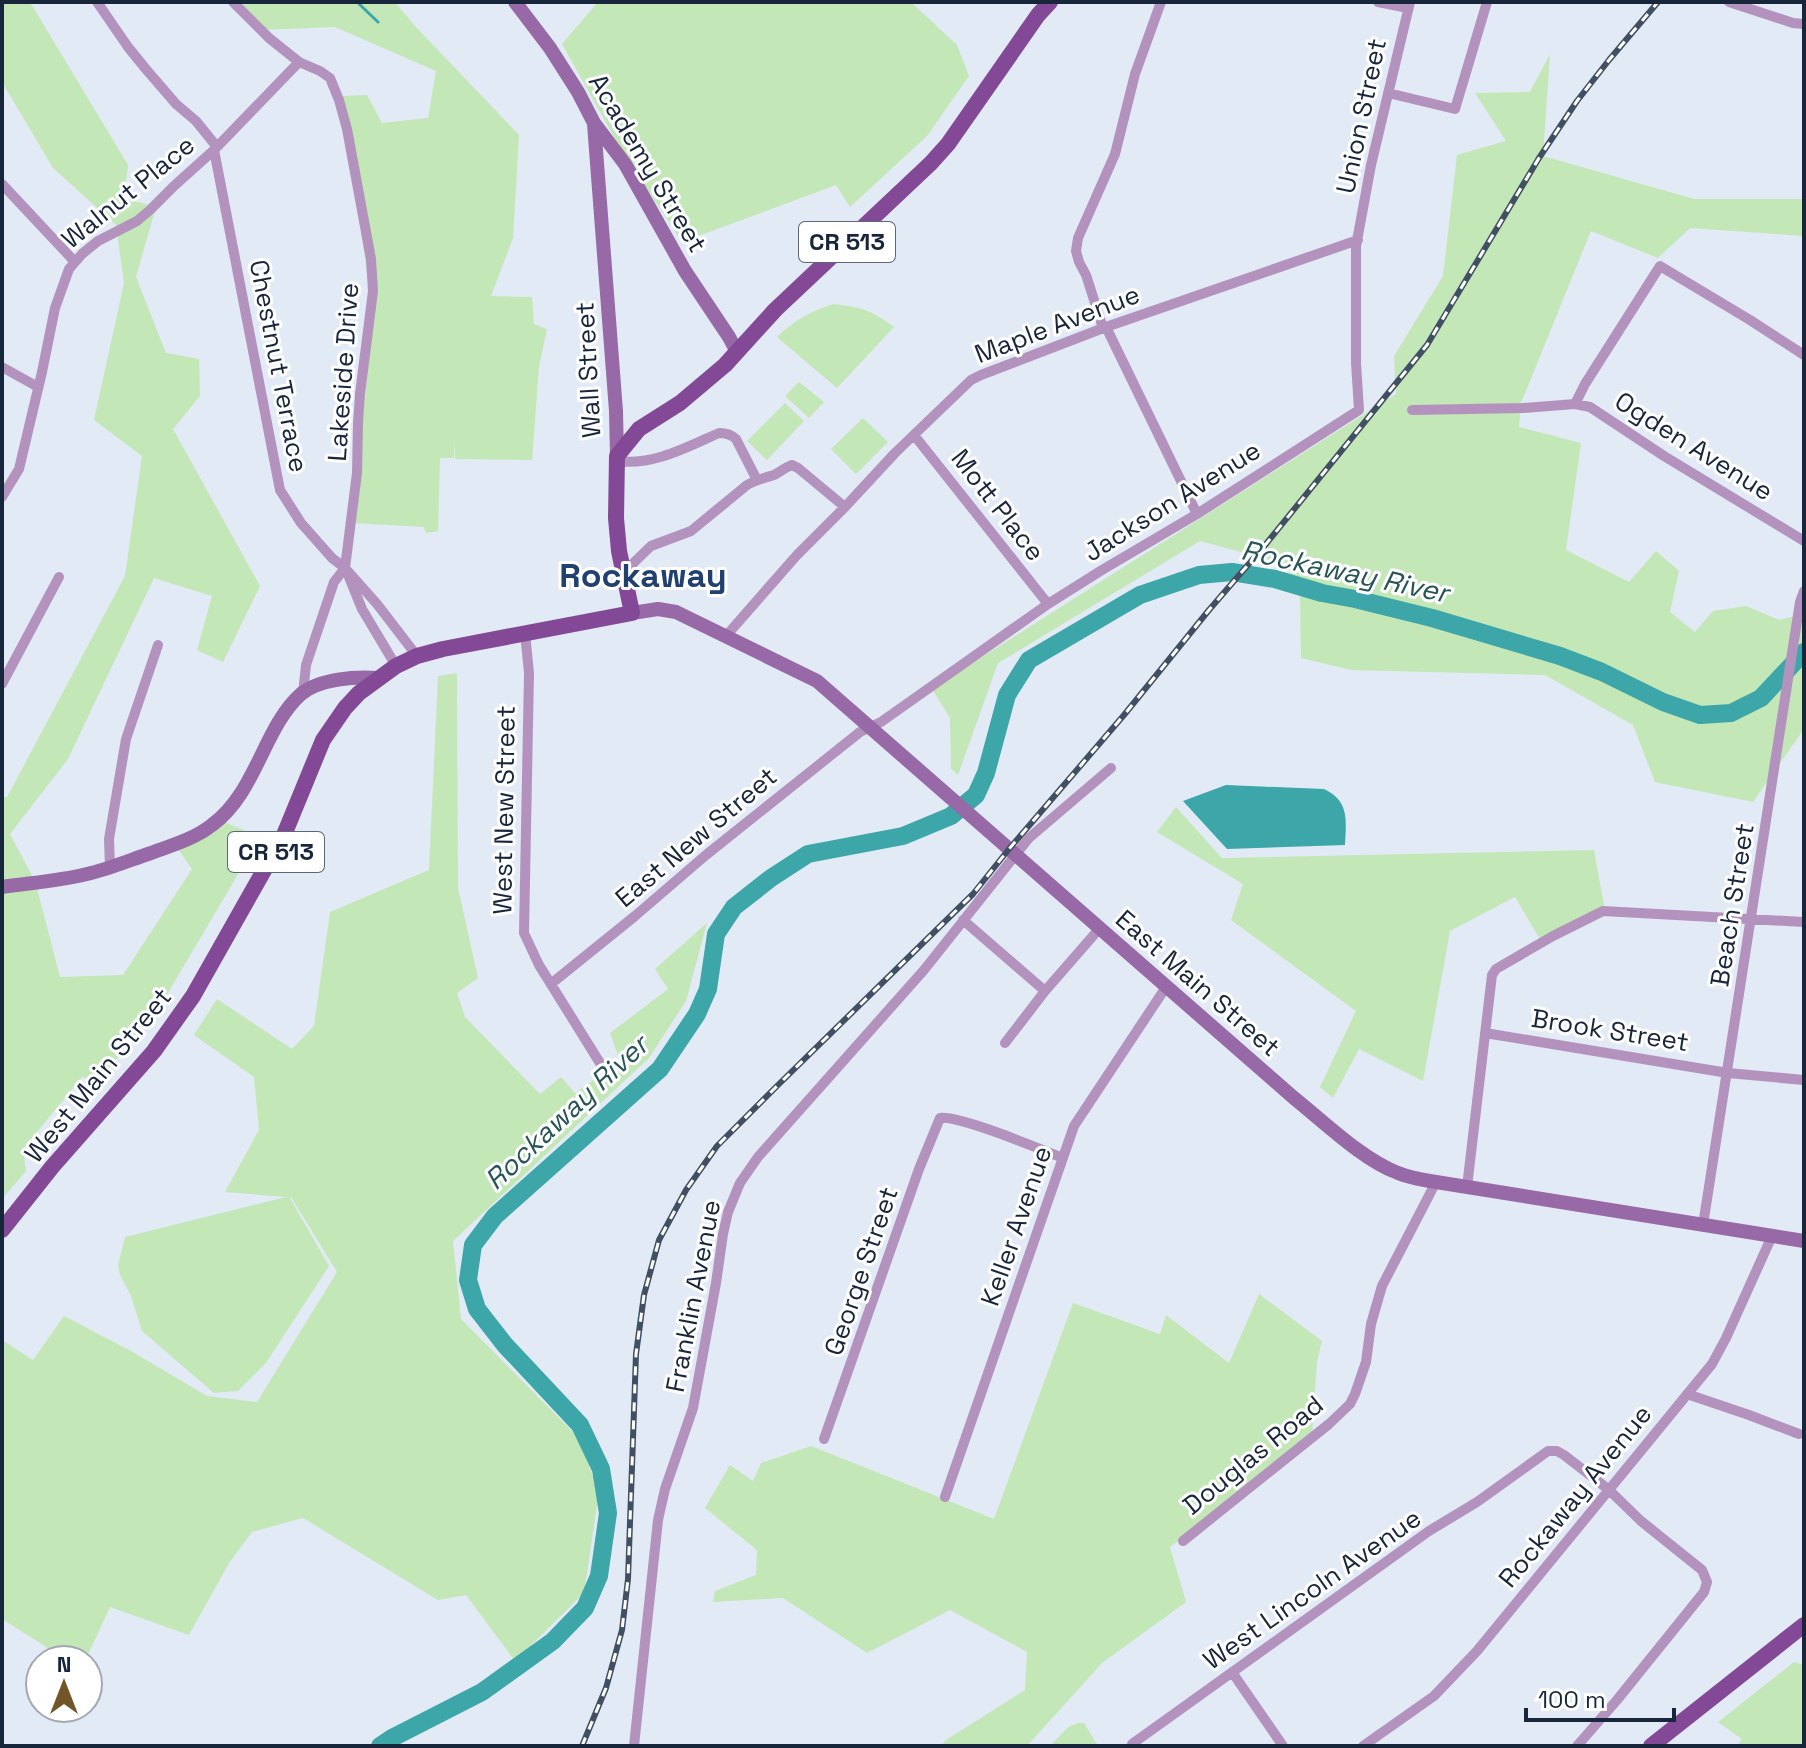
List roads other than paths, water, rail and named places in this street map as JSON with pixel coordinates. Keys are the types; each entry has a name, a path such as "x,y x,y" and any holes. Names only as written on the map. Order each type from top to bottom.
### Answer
{"main road":[{"name":"CR 513","path":"617,459 639,429 710,379 775,310 931,163 948,144 1044,4"},
{"name":"Wall Street","path":"617,459 619,551 632,613"},
{"name":"West Main Street","path":"2,1230 52,1167 154,1051 187,1006 284,835 323,740 345,708 378,678 417,656 461,644 632,613"},
{"path":"1651,1746 1799,1629"}],"street":[{"path":"97,2 145,68 176,104 196,121 216,149"},
{"name":"Lakeside Drive","path":"233,2 269,38 299,62 330,78 347,129 372,270 373,291 358,423 357,473 345,568 334,582 306,665 303,693"},
{"name":"Academy Street","path":"515,2 550,48 594,123 622,160 685,271 737,352"},
{"path":"1161,2 1135,74 1115,154 1078,238 1076,251 1105,328 1197,514"},
{"path":"1378,2 1409,5"},
{"path":"1388,93 1455,109 1487,2"},
{"path":"1729,2 1804,24"},
{"name":"Union Street","path":"1358,240 1371,165 1409,5"},
{"name":"Walnut Place","path":"2,497 19,469 55,308 69,269 98,241 137,221 216,149 299,62"},
{"name":"Wall Street","path":"594,123 617,459"},
{"name":"Chestnut Terrace","path":"216,149 280,490 301,523 377,604 417,656"},
{"path":"598,174 622,160"},
{"path":"2,184 75,262"},
{"name":"Maple Avenue","path":"726,636 797,555 971,380 1105,328 1358,240"},
{"name":"Jackson Avenue","path":"870,726 881,722 1048,604 1197,514 1359,410 1356,363 1358,240"},
{"path":"1575,404 1660,266 1804,355"},
{"path":"2,367 38,387"},
{"name":"Ogden Avenue","path":"1412,410 1575,404 1590,407 1804,541"},
{"path":"617,424 639,429"},
{"path":"617,459 628,463 654,459 725,433 736,439 757,480"},
{"name":"Mott Place","path":"914,435 1048,604"},
{"path":"624,572 651,546 691,531 747,485 792,465 845,507"},
{"name":"Chestnut Terrace","path":"345,568 362,609 396,666"},
{"path":"2,684 59,577"},
{"name":"Beach Street","path":"1703,1225 1804,591"},
{"name":"East Main Street","path":"632,613 667,609 817,681 1294,1098 1374,1160 1400,1174 1804,1241"},
{"name":"West New Street","path":"525,633 529,673 524,933 539,965 600,1063"},
{"path":"110,867 109,839 126,739 158,645"},
{"path":"2,887 77,876 198,835 215,823 238,798 279,724 303,693 357,676 378,678"},
{"name":"East New Street","path":"552,983 706,855 870,726"},
{"name":"Franklin Avenue","path":"634,1746 660,1511 693,1408 723,1234 740,1183 758,1157 924,970 1029,838 1111,768"},
{"path":"1467,1187 1492,975 1496,969 1597,913 1612,911 1804,922"},
{"path":"963,920 1045,991"},
{"path":"1005,1043 1099,929"},
{"name":"Keller Avenue","path":"945,1497 1074,1126 1166,987"},
{"name":"Brook Street","path":"1485,1033 1728,1073 1804,1080"},
{"name":"George Street","path":"824,1439 940,1118 947,1117 976,1126 1063,1158"},
{"name":"Douglas Road","path":"1183,1541 1350,1404 1364,1370 1371,1324 1382,1286 1436,1182"},
{"name":"Rockaway Avenue","path":"1363,1746 1442,1688 1477,1651 1712,1364 1772,1236"},
{"path":"1687,1394 1799,1434"},
{"name":"West Lincoln Avenue","path":"1132,1744 1429,1531 1477,1502 1548,1451 1557,1451 1608,1489"},
{"path":"1577,1746 1704,1592 1707,1582 1702,1570 1641,1521 1608,1489"},
{"path":"1799,1629 1804,1611"},
{"path":"1232,1672 1283,1746"}],"water":[{"path":"1226,785 1324,789 1338,799 1345,812 1345,845 1227,849 1183,801"}],"waterway":[{"path":"357,2 378,22"},
{"name":"Rockaway River","path":"380,1746 482,1692 553,1641 585,1608 599,1576 608,1513 601,1469 580,1425 505,1345 477,1309 468,1280 473,1245 495,1216 660,1069 697,1014 708,989 716,934 734,907 808,854 903,836 951,816 976,795 986,773 1007,695 1029,660 1140,595 1199,575 1232,572 1275,579 1432,618 1560,656 1700,715 1731,713 1761,698 1804,652"}],"railway":[{"path":"582,1746 606,1688 622,1630 628,1579 636,1354 644,1295 659,1240 686,1190 717,1146 973,894 1266,544 1427,345 1539,158 1577,101 1658,2"}],"district":[{"name":"Rockaway","path":"643,575"}]}
